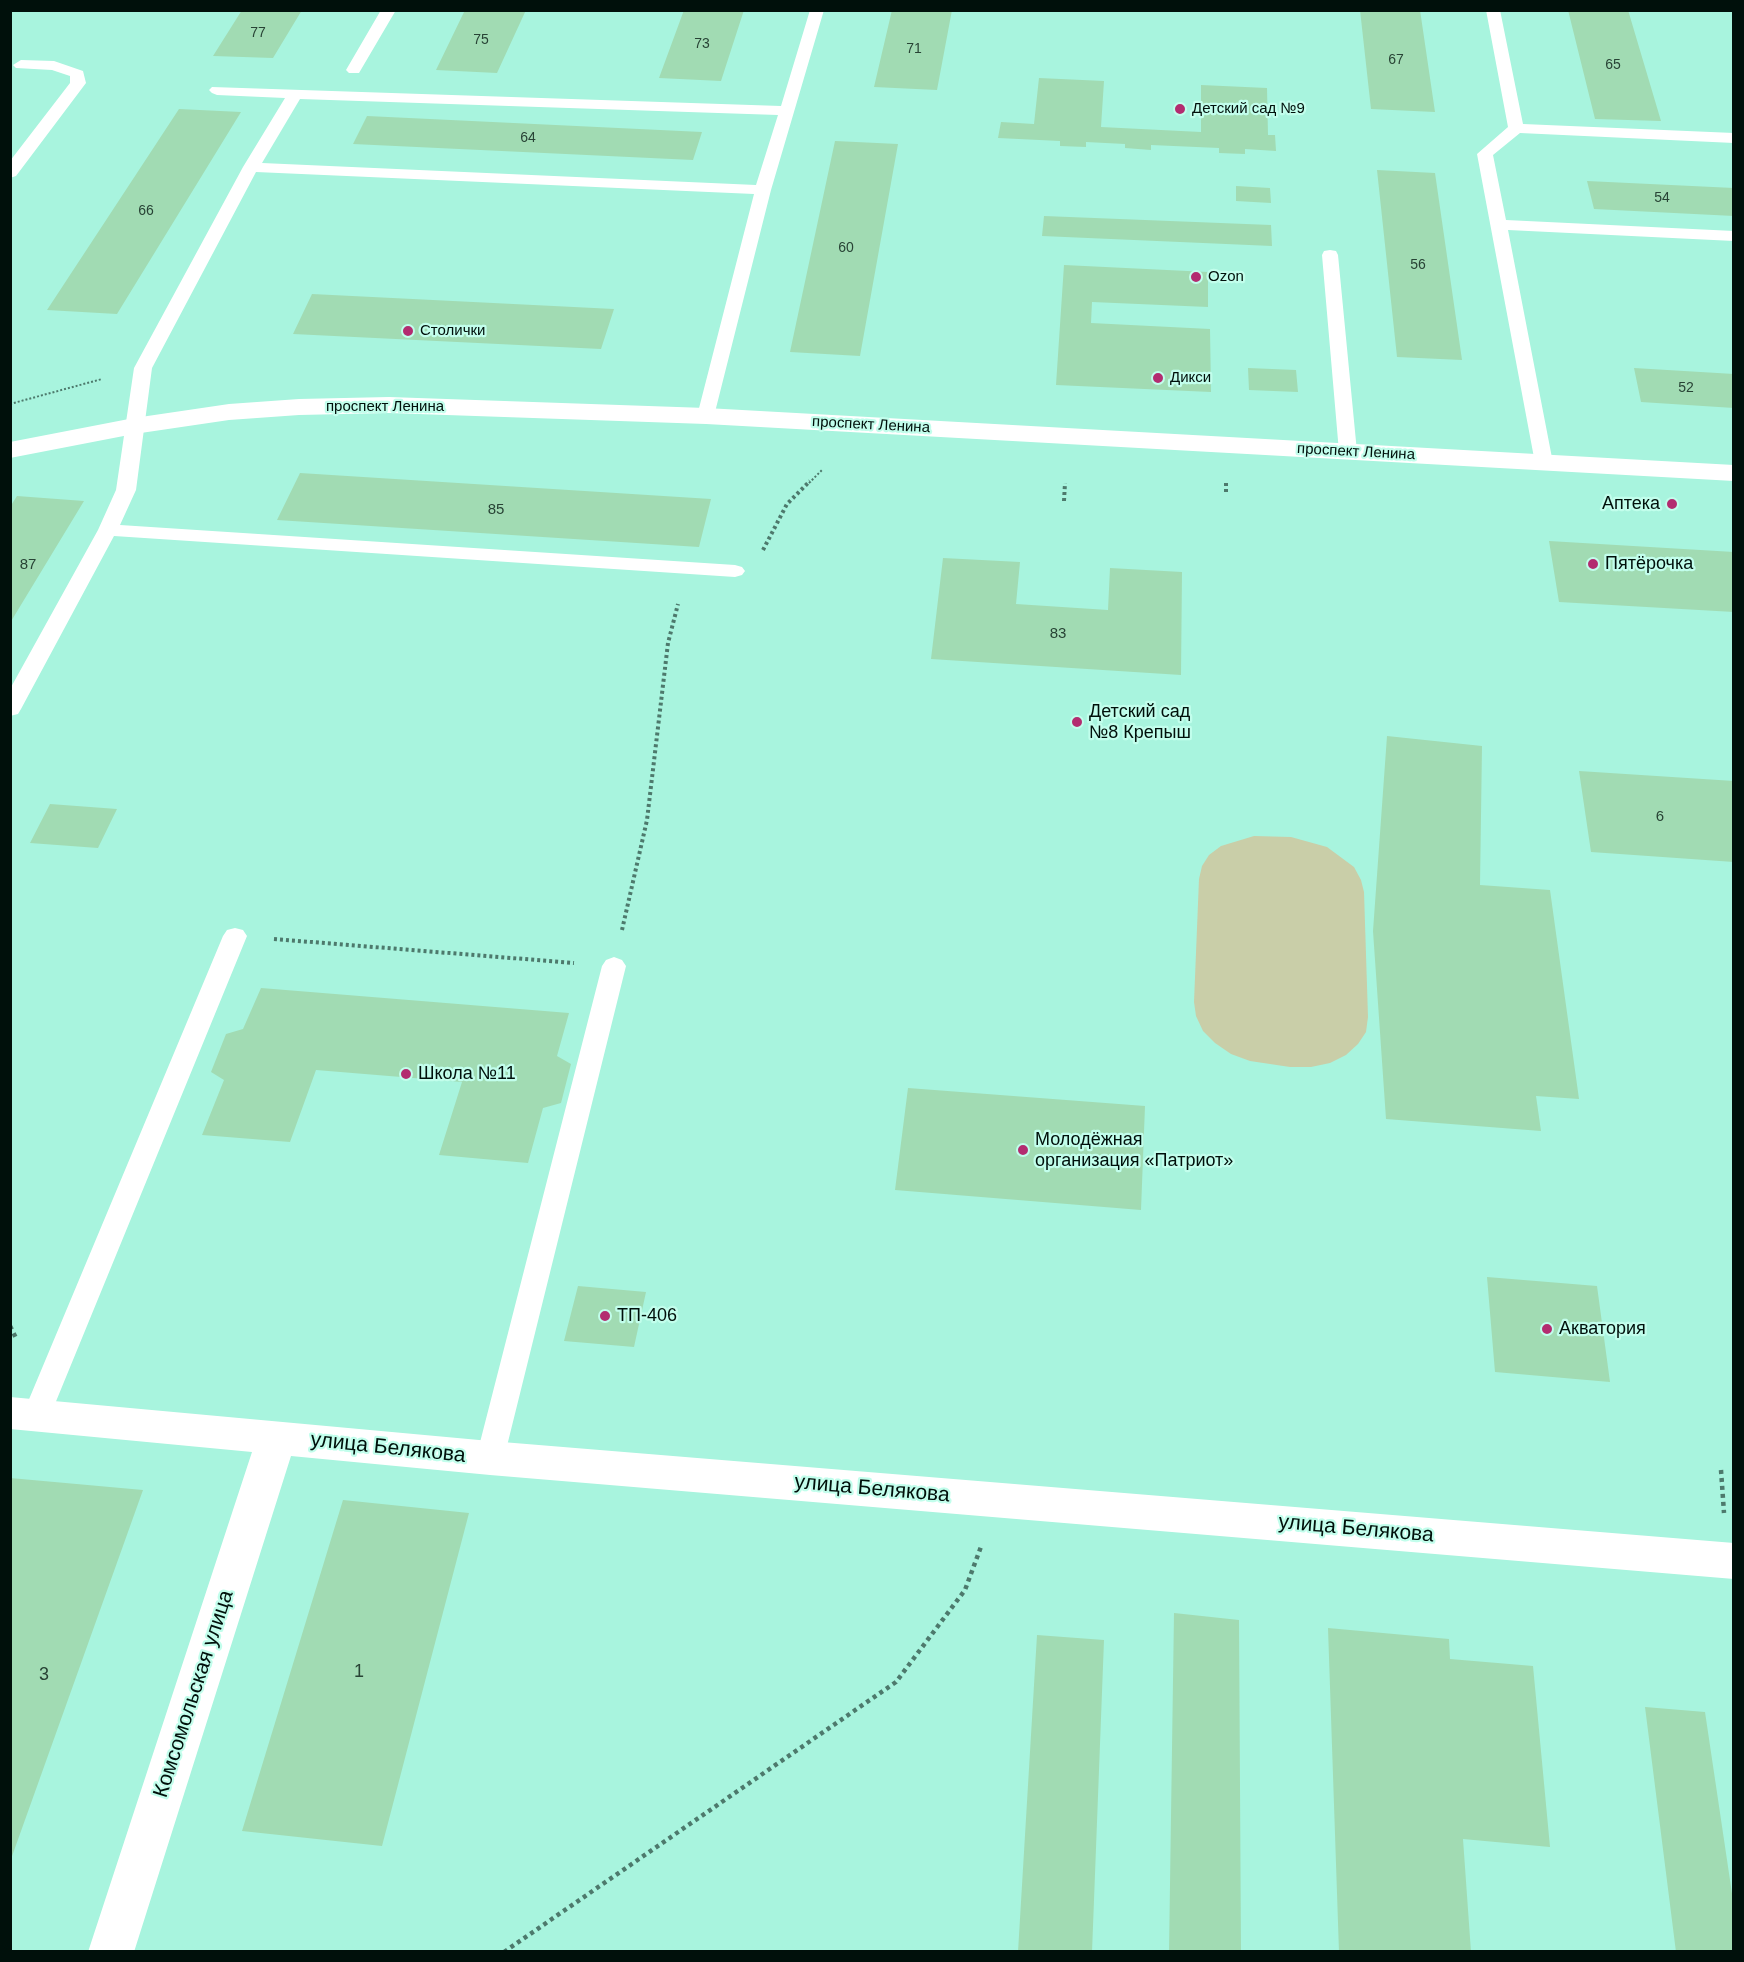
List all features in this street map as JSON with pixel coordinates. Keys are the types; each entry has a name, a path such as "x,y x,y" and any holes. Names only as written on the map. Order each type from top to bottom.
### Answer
{"street":[{"name":"проспект Ленина","path":"10,450 134,426 229,412 299,407 389,405 706,416 1734,473"},
{"name":"улица Белякова","path":"23,1414 490,1458 1734,1561"},
{"name":"Комсомольская улица","path":"111,1952 277,1437"}],"lane":[{"path":"354,70 389,10"},
{"path":"706,416 763,190 817,10"},
{"path":"1493,10 1516,128"},
{"path":"10,78 16,64 54,66 78,74 78,83 10,173"},
{"path":"218,90 788,111"},
{"path":"10,710 108,530 126,490 143,368 251,167 295,94"},
{"path":"1544,463 1485,154 1516,128 1734,138"},
{"path":"251,167 763,190"},
{"path":"1499,225 1734,236"},
{"path":"1330,255 1347,452"},
{"path":"108,530 735,571"},
{"path":"23,1414 235,936"},
{"path":"490,1458 614,966"}],"path":[{"path":"10,404 143,368"},
{"path":"735,571 762,552 787,504 823,469"},
{"path":"1064,501 1065,483"},
{"path":"235,936 614,966 647,820 668,643 687,568"},
{"path":"10,1326 16,1338"},
{"path":"504,1952 896,1683 965,1590 984,1538"}],"green space":[{"path":"1254,836 1291,837 1327,847 1354,867 1361,880 1364,892 1368,1017 1366,1032 1358,1044 1346,1055 1330,1063 1311,1067 1290,1067 1250,1061 1231,1054 1215,1043 1203,1031 1196,1016 1194,1002 1199,879 1202,866 1209,855 1221,846"}],"building":[{"path":"242,10 302,10 273,58 213,56"},
{"path":"465,10 526,10 497,73 436,70"},
{"path":"684,10 744,10 721,81 659,78"},
{"path":"892,10 952,10 937,90 874,87"},
{"path":"1360,10 1420,10 1435,112 1371,109"},
{"path":"1568,10 1628,10 1661,121 1595,119"},
{"path":"1039,78 1104,81 1101,127 1201,132 1201,85 1267,88 1268,135 1275,135 1276,151 1245,149 1245,154 1219,153 1219,148 1151,145 1151,150 1125,148 1125,144 1086,142 1086,147 1060,146 1060,141 998,138 1001,122 1034,124"},
{"path":"179,109 241,112 117,314 47,310"},
{"path":"367,116 702,132 693,160 353,144"},
{"path":"835,141 898,144 860,356 790,352"},
{"path":"1377,170 1435,173 1462,360 1397,357"},
{"path":"1587,181 1734,188 1734,216 1594,209"},
{"path":"1236,186 1270,188 1271,203 1236,201"},
{"path":"1044,216 1271,225 1272,246 1042,236"},
{"path":"1064,265 1208,272 1208,307 1092,302 1091,323 1210,329 1211,392 1056,385"},
{"path":"312,294 614,309 601,349 293,334"},
{"path":"1248,368 1296,370 1298,392 1249,390"},
{"path":"1634,368 1734,374 1734,408 1641,402"},
{"path":"300,473 711,499 699,547 277,520"},
{"path":"17,496 84,501 10,623 10,507"},
{"path":"1549,541 1734,552 1734,612 1559,602"},
{"path":"943,558 1020,562 1016,604 1108,610 1110,568 1182,572 1181,675 931,659"},
{"path":"1387,736 1482,746 1480,885 1550,890 1579,1099 1536,1096 1541,1131 1386,1119 1373,931"},
{"path":"1579,771 1734,781 1734,862 1591,852"},
{"path":"50,804 117,809 98,848 30,843"},
{"path":"261,988 569,1013 557,1056 571,1064 561,1103 543,1108 528,1163 439,1155 462,1082 316,1070 290,1142 202,1135 224,1080 211,1072 226,1034 243,1029"},
{"path":"908,1088 1145,1106 1141,1210 895,1190"},
{"name":"Акватория","path":"1487,1277 1597,1286 1610,1382 1495,1372"},
{"name":"ТП-406","path":"578,1286 646,1292 634,1347 564,1341"},
{"path":"10,1478 143,1490 11,1859 10,1859"},
{"path":"343,1500 469,1513 382,1846 242,1831"},
{"path":"1174,1613 1239,1620 1241,1952 1169,1952"},
{"path":"1328,1628 1449,1639 1450,1659 1533,1666 1550,1847 1463,1839 1471,1952 1339,1952"},
{"path":"1037,1635 1104,1640 1092,1952 1018,1952"},
{"path":"1645,1707 1705,1712 1734,1907 1734,1952 1676,1952"}],"place":[{"name":"Детский сад №9","path":"1180,109"},
{"name":"Ozon","path":"1196,277"},
{"name":"Столички","path":"408,331"},
{"name":"Дикси","path":"1158,378"},
{"name":"Аптека","path":"1672,504"},
{"name":"Пятёрочка","path":"1593,564"},
{"name":"Детский сад №8 Крепыш","path":"1077,722"},
{"name":"Школа №11","path":"406,1074"},
{"name":"Молодёжная организация «Патриот»","path":"1023,1150"},
{"name":"ТП-406","path":"605,1316"},
{"name":"Акватория","path":"1547,1329"}]}
